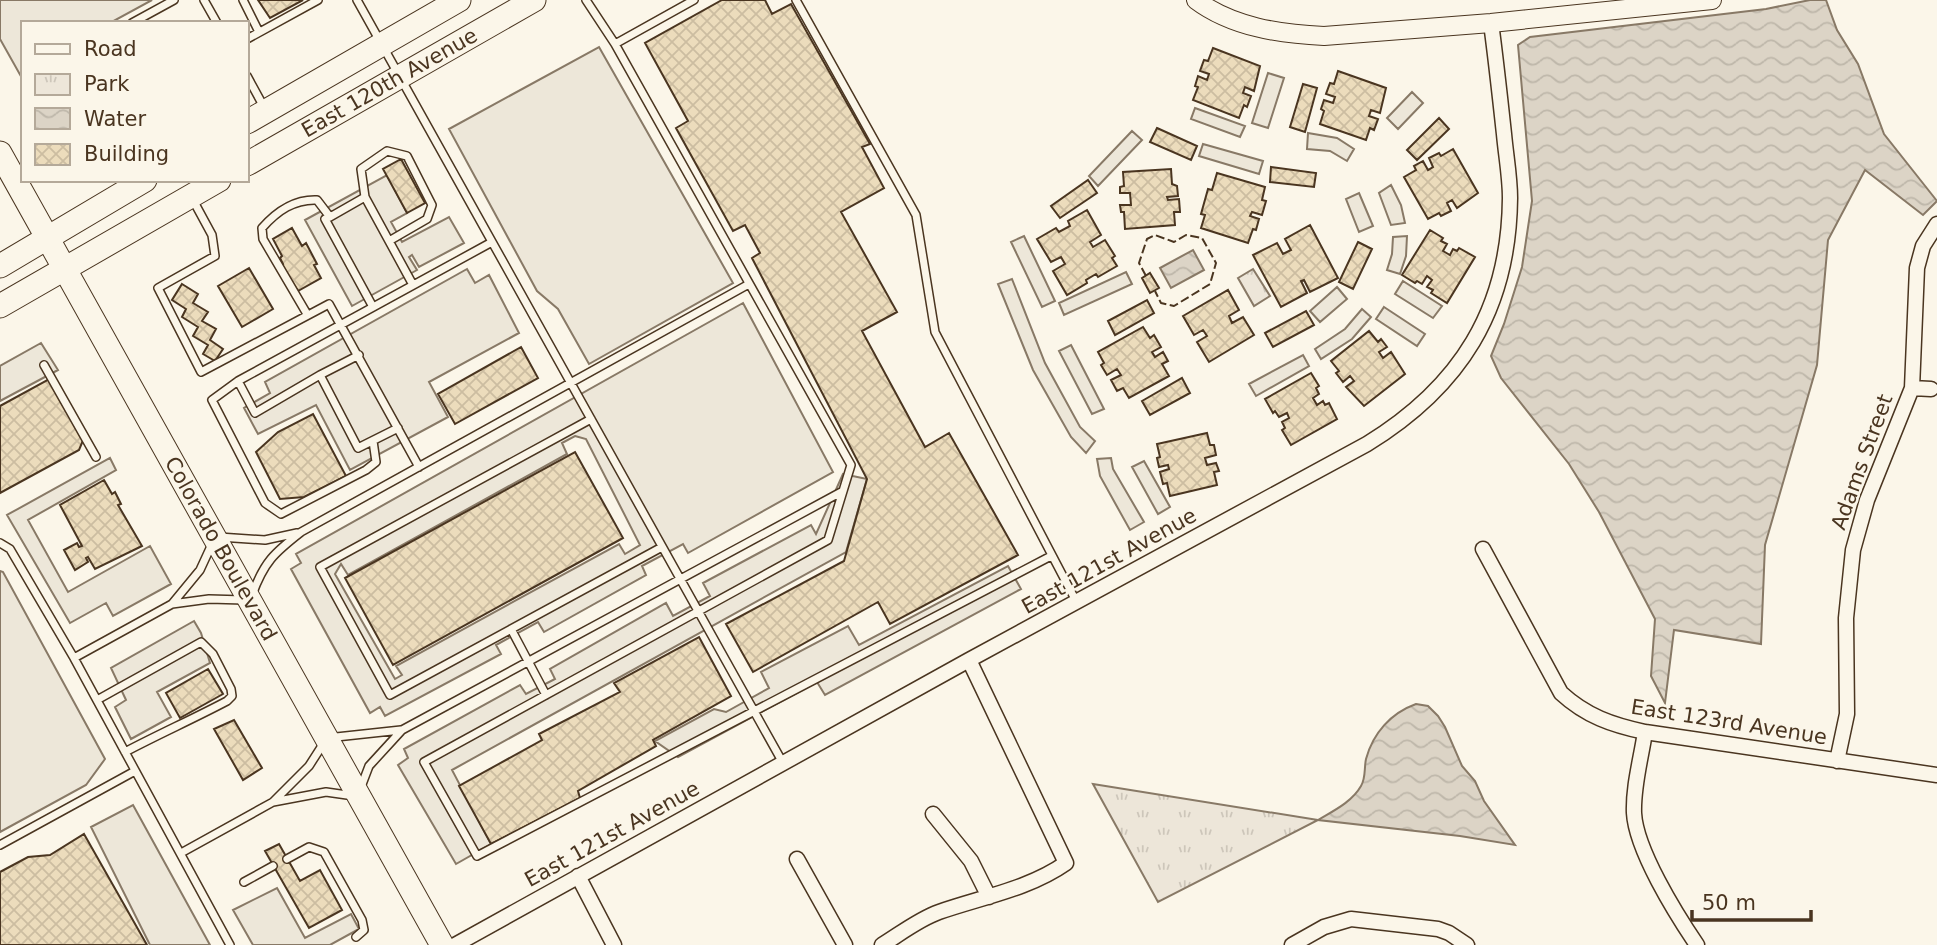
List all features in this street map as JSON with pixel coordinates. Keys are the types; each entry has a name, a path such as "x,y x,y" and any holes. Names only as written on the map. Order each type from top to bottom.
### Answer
{"main road":[{"name":"East 120th Avenue","path":"256,116 459,0"},
{"name":"East 120th Avenue","path":"248,163 534,0"},
{"name":"Colorado Boulevard","path":"0,153 442,945"},
{"path":"0,265 142,182"},
{"path":"0,306 216,182"}],"street":[{"path":"1196,0 1228,18 1248,25 1301,35 1324,36 1491,23 1712,0"},
{"name":"East 121st Avenue","path":"455,945 969,660 1367,444 1411,415 1453,373 1474,341 1493,298 1509,232 1509,177 1491,23"},
{"name":"Adams Street","path":"1838,761 1847,714 1847,597 1853,550 1867,500 1912,388 1917,268 1923,246 1937,224"},
{"path":"1912,388 1931,389"},
{"name":"East 123rd Avenue","path":"1483,549 1561,692 1575,706 1602,721 1646,732 1937,775"},
{"path":"882,945 937,913 989,897 1051,873 1066,863 969,660"},
{"path":"1646,732 1634,800 1636,827 1645,853 1698,945"},
{"path":"933,814 971,861 989,897"},
{"path":"797,859 845,945"},
{"path":"578,876 614,945"},
{"path":"1292,945 1339,921 1360,918 1438,929 1467,945"}],"lane":[{"path":"136,21 174,0"},
{"path":"204,0 216,21"},
{"path":"243,0 260,32"},
{"path":"248,38 318,0"},
{"path":"357,0 783,764"},
{"path":"586,0 615,44 851,466 828,540 424,762 477,856 1051,556"},
{"path":"615,44 694,0"},
{"path":"796,0 916,215 934,332 1077,602"},
{"path":"248,80 256,116"},
{"path":"389,241 426,219 432,205 407,156 387,151 361,169 365,197 389,241 413,285"},
{"path":"191,196 212,235 215,256 158,288 201,372 329,304 419,467"},
{"path":"365,197 325,219 373,307"},
{"path":"307,314 263,239 262,228 273,215 301,200 317,200 330,217"},
{"path":"373,441 376,462 366,470 281,514 265,503 212,400 238,382 492,242"},
{"path":"172,604 204,600 250,600 261,570 301,532 749,284"},
{"path":"238,382 255,413 359,355"},
{"path":"44,365 96,457"},
{"path":"320,375 358,448 398,429"},
{"path":"591,419 320,567 390,695 662,547"},
{"path":"273,802 326,792 359,797 369,766 402,730 843,491"},
{"path":"74,658 172,604 200,570 215,537 262,541 301,532"},
{"path":"0,543 10,549 74,658 230,945"},
{"path":"511,629 546,695"},
{"path":"97,700 201,642 213,654 232,696 227,701 177,727 166,729 125,752"},
{"path":"181,853 273,802 309,766 327,738 402,730"},
{"path":"0,845 135,771"},
{"path":"287,859 309,847 324,852 362,920 364,930 356,937"},
{"path":"244,882 273,866"}],"green space":[{"path":"1253,269 1270,296 1254,306 1238,278"},
{"path":"1093,784 1318,820 1158,902"}],"shaded area":[{"path":"0,0 152,0 114,21 21,21 21,76 0,39"},
{"path":"599,47 733,283 589,364 558,309 537,291 449,129"},
{"path":"1268,73 1284,78 1268,128 1252,123"},
{"path":"1412,92 1423,103 1398,129 1387,118"},
{"path":"1195,108 1245,126 1240,137 1191,119"},
{"path":"1132,131 1142,140 1098,186 1089,176"},
{"path":"1308,133 1337,138 1354,149 1347,161 1330,151 1307,149"},
{"path":"1203,144 1263,161 1259,174 1199,156"},
{"path":"387,175 407,213 391,222 402,242 449,217 464,243 419,267 412,255 409,257 417,270 352,306 305,220"},
{"path":"1391,185 1401,205 1405,223 1391,225 1379,193"},
{"path":"1359,193 1373,226 1359,232 1346,199"},
{"path":"1024,236 1055,301 1042,307 1011,242"},
{"path":"1407,236 1406,256 1400,274 1387,270 1393,237"},
{"path":"467,269 475,283 489,275 519,333 429,382 448,417 350,470 316,405 258,434 244,408 270,393 265,382"},
{"path":"1126,272 1132,284 1064,315 1059,303"},
{"path":"1012,279 1045,363 1080,427 1095,441 1086,453 1071,437 1033,370 998,284"},
{"path":"1403,281 1442,306 1433,318 1395,294"},
{"path":"1337,287 1347,299 1320,322 1310,311"},
{"path":"743,303 833,472 688,553 683,544 642,566 646,575 544,632 538,622 496,645 501,654 385,716 380,707 370,713 291,569 301,563 296,554","holes":["575,436 586,439 640,545 625,554 619,544 396,666 402,675 395,679 335,574 341,564 348,575 567,454 562,443"]},
{"path":"1384,307 1425,334 1417,346 1376,319"},
{"path":"1362,309 1371,317 1352,339 1321,359 1315,349 1345,329"},
{"path":"41,343 58,370 0,401 0,366"},
{"path":"1071,345 1104,409 1092,414 1059,351"},
{"path":"1303,355 1309,366 1256,396 1249,384"},
{"path":"110,458 116,470 28,520 68,592 150,546 171,584 113,616 106,603 70,623 7,515"},
{"path":"1111,458 1113,469 1144,522 1130,530 1100,476 1097,459"},
{"path":"1144,461 1170,507 1158,514 1132,467"},
{"path":"843,474 867,479 846,552 452,770 491,844 456,864 398,765 408,758 404,749 520,685 526,694 555,679 550,669 666,603 673,616 710,596 703,583 811,525 816,534"},
{"path":"1008,566 1021,589 825,695 817,682 678,757 655,741 714,709 726,712 769,688 761,672 848,626 859,645"},
{"path":"0,571 3,572 105,759 86,785 0,832"},
{"path":"194,621 201,633 210,663 157,692 171,717 131,739 115,707 126,700 111,668"},
{"path":"133,805 210,945 150,945 91,827"},
{"path":"277,888 305,938 351,914 359,929 330,945 253,945 233,910"}],"water":[{"path":"1810,0 1826,0 1837,30 1858,64 1884,134 1937,201 1923,215 1865,170 1828,240 1817,365 1765,545 1761,644 1674,630 1665,703 1651,676 1655,619 1599,512 1569,464 1501,378 1491,356 1522,267 1532,201 1518,45 1530,37 1766,9"},
{"path":"1193,250 1204,270 1171,288 1160,268"},
{"path":"1416,704 1428,706 1438,716 1462,766 1475,781 1484,801 1515,845 1318,820 1353,797 1364,780 1366,759 1378,733 1391,719"}],"building":[{"path":"258,0 303,0 270,18"},
{"path":"722,0 765,0 772,14 791,4 870,144 862,147 884,188 841,212 897,312 862,331 925,447 949,433 1018,555 890,624 878,602 753,672 726,624 844,561 867,479 752,258 760,253 745,225 733,231 676,128 688,121 645,43"},
{"path":"1213,48 1260,66 1254,91 1245,87 1243,93 1251,96 1239,118 1193,100 1198,87 1195,86 1198,76 1207,80 1209,74 1200,71"},
{"path":"1338,71 1386,88 1380,113 1371,110 1369,116 1378,119 1374,130 1370,128 1366,140 1320,124 1324,100 1333,103 1335,97 1326,94 1330,83 1334,84"},
{"path":"1303,84 1317,88 1305,132 1290,127"},
{"path":"1439,118 1449,129 1417,160 1407,150"},
{"path":"1157,128 1197,146 1191,160 1150,142"},
{"path":"1453,149 1478,193 1457,208 1452,200 1447,203 1451,211 1428,219 1404,177 1416,170 1414,166 1423,161 1428,170 1433,167 1429,158 1439,153 1441,156"},
{"path":"401,159 425,203 407,213 383,169"},
{"path":"1271,167 1316,173 1314,187 1270,182"},
{"path":"1171,169 1172,184 1177,186 1178,196 1167,197 1168,200 1179,199 1180,212 1174,212 1175,225 1125,229 1124,212 1121,212 1120,205 1131,205 1130,193 1120,193 1120,187 1124,186 1123,172"},
{"path":"1217,173 1265,187 1262,200 1266,201 1262,215 1252,212 1250,216 1259,219 1248,243 1201,228 1205,215 1201,214 1208,189 1212,190"},
{"path":"1088,180 1097,193 1060,218 1051,206"},
{"path":"1087,210 1101,235 1090,242 1093,247 1105,240 1115,256 1112,258 1117,266 1098,277 1096,274 1067,295 1053,271 1065,264 1061,257 1051,262 1037,239 1056,228 1059,232 1070,226 1068,221"},
{"path":"1310,225 1338,278 1310,292 1304,280 1301,281 1307,293 1281,307 1253,255 1277,243 1283,254 1291,250 1285,239"},
{"path":"292,228 302,246 306,243 321,278 298,291 281,265 282,256 273,239"},
{"path":"1430,230 1447,244 1443,251 1450,255 1453,249 1457,251 1459,248 1475,257 1447,303 1431,293 1433,290 1427,287 1432,280 1427,276 1422,284 1402,275"},
{"path":"1358,242 1372,249 1353,289 1339,282"},
{"path":"249,268 273,309 242,327 218,286"},
{"path":"1150,273 1159,288 1150,293 1142,278"},
{"path":"182,284 198,294 193,303 208,312 202,321 216,329 210,340 223,349 215,361 203,354 208,345 193,336 198,327 182,317 186,309 172,300"},
{"path":"1228,290 1239,310 1229,316 1232,323 1243,317 1254,335 1209,362 1197,342 1207,336 1203,330 1194,335 1183,316"},
{"path":"1147,300 1154,313 1115,335 1108,321"},
{"path":"1306,311 1314,325 1273,347 1265,333"},
{"path":"1143,327 1150,338 1154,335 1161,347 1152,352 1155,357 1163,352 1168,361 1162,364 1169,376 1129,398 1123,388 1117,391 1111,380 1121,375 1117,369 1107,375 1098,352"},
{"path":"1369,331 1378,342 1381,339 1387,347 1379,352 1383,358 1391,352 1405,374 1364,406 1346,387 1354,381 1350,376 1343,382 1331,361"},
{"path":"521,347 538,378 455,424 438,394"},
{"path":"1311,373 1319,386 1316,388 1319,394 1313,398 1317,405 1323,401 1325,405 1329,403 1337,419 1291,445 1282,430 1285,428 1282,422 1289,418 1287,413 1279,417 1275,411 1273,413 1265,399"},
{"path":"51,378 84,438 79,450 0,493 0,406"},
{"path":"1182,378 1190,393 1150,415 1142,401"},
{"path":"313,414 346,476 304,497 280,499 256,452 278,432"},
{"path":"1207,433 1216,455 1205,458 1207,465 1216,463 1219,471 1214,472 1217,485 1170,496 1167,483 1163,484 1160,472 1169,469 1168,465 1159,467 1157,444"},
{"path":"575,452 623,538 393,665 345,578"},
{"path":"104,480 112,494 115,492 121,504 118,505 142,546 95,569 88,557 88,562 75,570 64,550 77,543 79,547 82,546 60,505"},
{"path":"699,637 731,696 653,740 656,746 578,791 580,798 491,844 459,786 542,740 539,734 620,692 614,683"},
{"path":"208,669 223,694 180,718 166,693"},
{"path":"234,720 262,768 243,780 214,729"},
{"path":"84,834 147,945 0,945 0,872 28,857 50,855"},
{"path":"279,844 300,881 320,870 342,910 309,928 265,851"}],"fence":[{"path":"1146,276 1139,263 1147,239 1155,235 1174,242 1186,235 1202,238 1216,263 1210,284 1174,306 1161,303 1155,291"}]}
